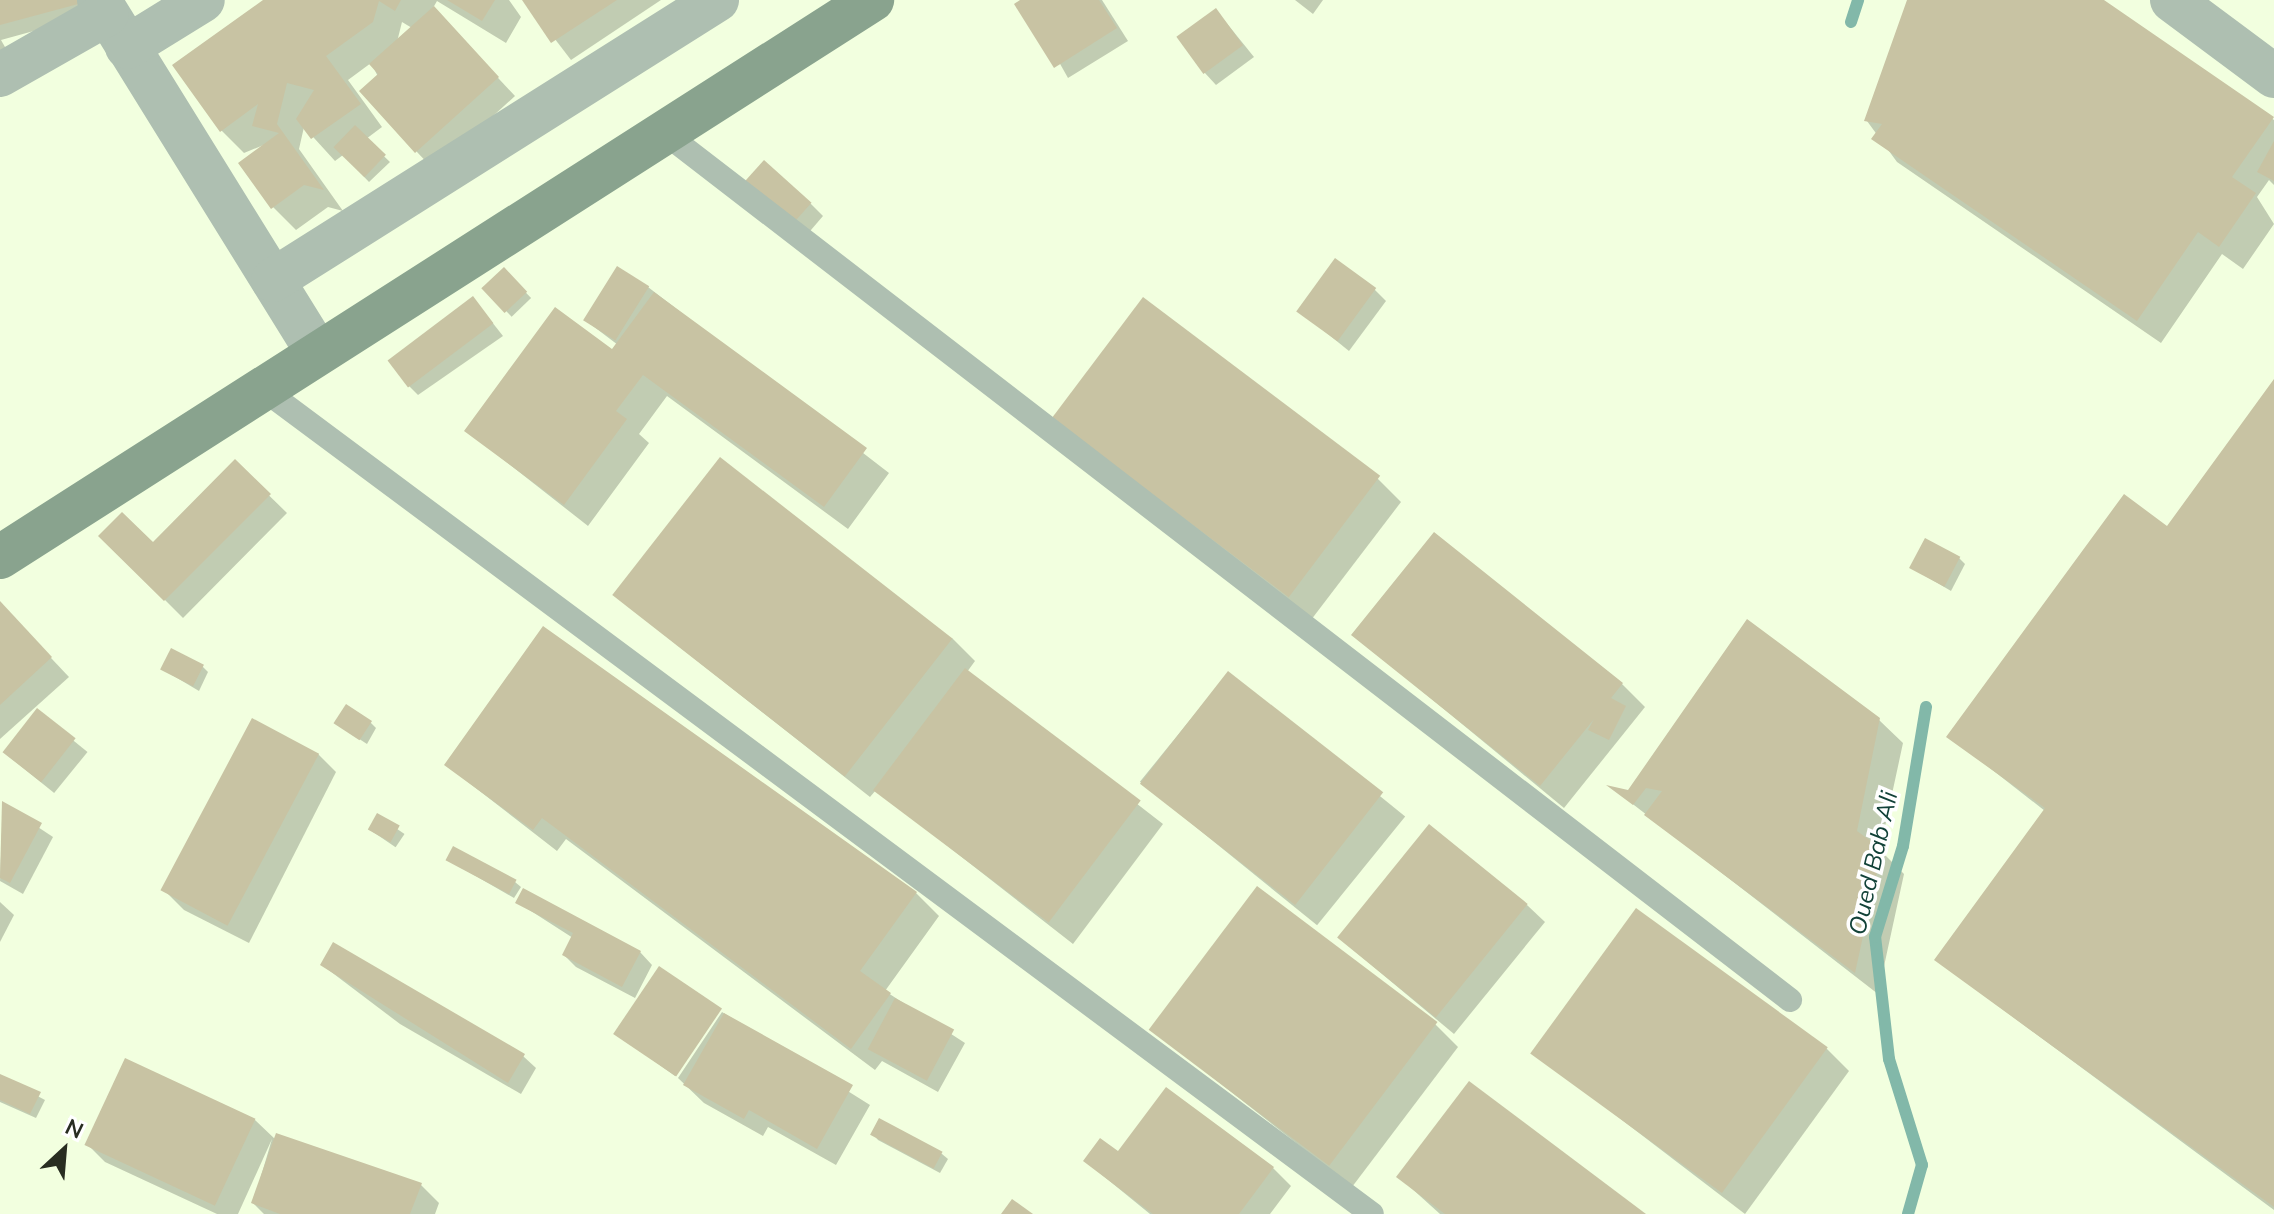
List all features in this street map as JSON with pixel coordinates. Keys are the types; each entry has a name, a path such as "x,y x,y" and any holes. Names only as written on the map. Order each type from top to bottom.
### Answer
{"main road":[{"path":"0,557 872,0"}],"street":[{"path":"0,75 111,20 203,0"},
{"path":"2172,0 2274,76"},
{"path":"273,280 690,7"},
{"path":"111,20 317,352"}],"lane":[{"path":"666,134 1790,1000"},
{"path":"263,389 1372,1214"}],"building":[{"path":"0,0 81,0 82,3 0,25"},
{"path":"263,0 401,0 395,11 379,1 373,22 326,56 361,104 311,139 296,119 314,90 287,83 277,124 324,190 304,185 271,209 238,163 279,133 252,126 258,104 220,132 172,65"},
{"path":"447,0 495,0 482,21"},
{"path":"522,0 617,0 551,43"},
{"path":"1020,0 1099,0 1117,28 1054,68 1014,4"},
{"path":"1907,0 2104,0 2274,117 2232,177 2256,193 2219,247 2198,232 2137,321 1871,139 1882,124 1864,121"},
{"path":"434,6 499,77 415,153 359,91 378,74 369,64"},
{"path":"1216,8 1243,45 1203,74 1176,37"},
{"path":"355,125 386,155 364,177 333,147"},
{"path":"2274,141 2274,181 2257,172"},
{"path":"764,160 812,203 784,233 737,190"},
{"path":"1335,258 1376,288 1337,341 1296,311"},
{"path":"617,266 649,286 615,340 583,320"},
{"path":"504,267 527,292 505,313 481,288"},
{"path":"654,292 867,448 824,507 643,375 616,411 627,419 564,505 464,431 555,307 612,349"},
{"path":"473,296 493,323 408,388 388,360"},
{"path":"1143,297 1380,476 1289,597 1052,418"},
{"path":"2274,379 2274,1207 1934,960 2045,808 1946,737 2124,494 2167,526"},
{"path":"720,457 952,639 845,777 612,595"},
{"path":"235,459 271,494 164,601 98,536 122,512 153,542"},
{"path":"1434,532 1623,683 1611,698 1626,706 1609,740 1588,730 1594,719 1540,786 1351,635"},
{"path":"1925,538 1960,557 1944,587 1909,568"},
{"path":"0,601 52,657 0,705"},
{"path":"1747,619 1880,718 1857,831 1882,849 1855,973 1644,815 1662,791 1646,788 1633,805 1606,785 1628,790"},
{"path":"543,626 917,892 860,971 891,993 851,1049 542,818 533,830 444,765"},
{"path":"171,648 204,665 193,686 160,669"},
{"path":"965,668 1141,800 1049,923 873,790"},
{"path":"1228,671 1383,792 1295,905 1140,784"},
{"path":"346,704 372,721 359,740 333,723"},
{"path":"37,708 76,738 41,782 3,752"},
{"path":"252,718 319,754 228,926 160,890"},
{"path":"2,801 42,823 10,883 0,878"},
{"path":"377,813 400,826 391,842 368,830"},
{"path":"1429,824 1528,904 1436,1017 1337,937"},
{"path":"453,846 517,880 509,894 445,860"},
{"path":"1257,886 1437,1022 1329,1166 1149,1030"},
{"path":"523,888 641,951 622,987 562,955 573,933 515,903"},
{"path":"1636,908 1828,1047 1722,1193 1530,1054"},
{"path":"333,942 525,1054 508,1083 320,965"},
{"path":"659,966 722,1008 676,1076 613,1034"},
{"path":"895,998 954,1029 927,1081 868,1049"},
{"path":"724,1013 853,1085 817,1149 749,1110 744,1119 683,1085"},
{"path":"125,1058 256,1119 215,1206 84,1145"},
{"path":"0,1074 41,1092 30,1114 0,1100"},
{"path":"1469,1081 1646,1214 1445,1214 1396,1177"},
{"path":"1166,1087 1274,1167 1239,1214 1153,1214 1083,1161 1100,1138 1118,1151"},
{"path":"879,1118 943,1152 934,1169 870,1135"},
{"path":"276,1133 422,1183 410,1214 280,1214 251,1203"},
{"path":"1012,1199 1033,1214 1001,1214"}],"waterway":[{"path":"1851,22 1858,0"},
{"name":"Oued Bab Ali","path":"1908,1214 1922,1165 1889,1059 1875,937 1903,846 1926,707"}]}
